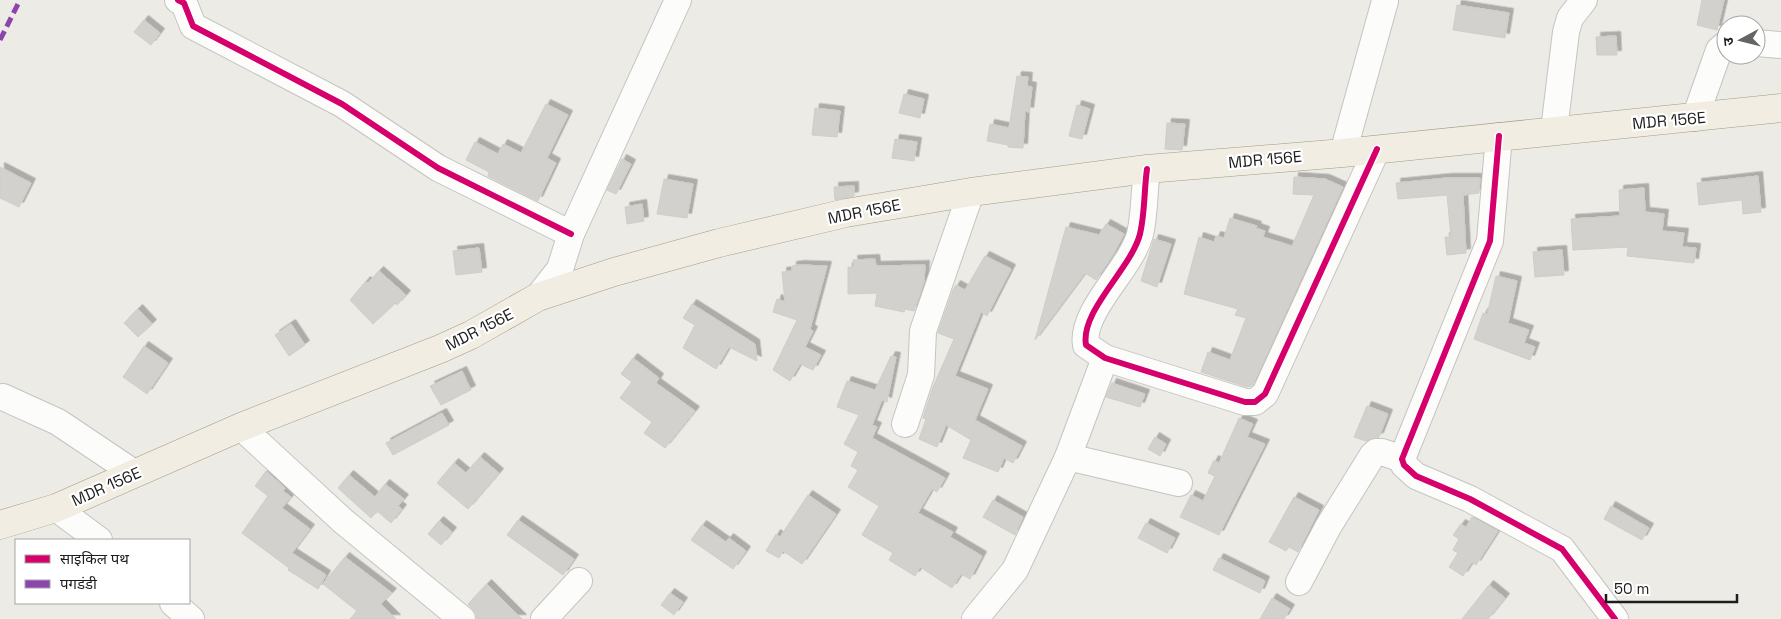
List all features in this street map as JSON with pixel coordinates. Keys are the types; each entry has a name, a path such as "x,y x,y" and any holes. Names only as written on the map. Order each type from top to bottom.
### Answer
{"main road":[{"name":"MDR 156E","path":"0,526 56,508 241,427 471,336 538,297 614,272 728,241 846,213 972,192 1147,169 1377,149 1781,108"}],"street":[{"path":"178,0 184,3 193,26 342,104 438,168 571,234"},
{"path":"538,297 560,269 571,234 678,0"},
{"path":"1554,130 1566,32 1570,18 1584,0"},
{"path":"1343,152 1384,1"},
{"path":"1766,44 1781,45"},
{"path":"1695,118 1716,58"},
{"path":"1498,136 1490,241 1402,459 1406,469 1416,476 1470,499 1562,549 1615,619"},
{"path":"1147,169 1139,235 1130,255 1088,322 1084,336 1086,345 1105,358 1245,402 1255,402 1265,394 1377,149"},
{"path":"905,424 921,375 923,331 972,192"},
{"path":"975,619 1015,570 1068,457 1105,358"},
{"path":"2,397 58,422 134,473"},
{"path":"241,427 343,521 458,618"},
{"path":"1299,582 1328,527 1372,456 1376,452 1382,452 1402,459"},
{"path":"1068,457 1179,483"},
{"path":"56,508 98,539"},
{"path":"544,619 580,581"},
{"path":"174,604 191,619"}],"building":[{"path":"1702,0 1724,0 1720,15 1716,15 1716,30 1697,25"},
{"path":"1457,5 1509,13 1505,38 1453,30"},
{"path":"144,20 160,33 151,45 134,32"},
{"path":"1616,36 1617,55 1597,55 1596,37"},
{"path":"1017,76 1028,77 1027,86 1032,87 1029,112 1025,111 1023,148 1008,147 1008,145 987,141 990,124 1009,128"},
{"path":"904,94 924,99 920,118 899,113"},
{"path":"546,104 568,115 547,158 556,163 538,201 488,176 489,172 466,160 475,142 498,154 503,144 521,153"},
{"path":"1077,105 1090,109 1082,139 1069,136"},
{"path":"815,108 840,111 837,137 812,135"},
{"path":"1167,123 1185,124 1182,150 1165,149"},
{"path":"895,139 917,142 914,161 892,158"},
{"path":"622,159 631,164 616,194 607,190"},
{"path":"0,167 31,183 19,207 0,198"},
{"path":"1758,176 1761,212 1743,214 1742,200 1699,205 1697,183"},
{"path":"1294,177 1325,179 1343,187 1253,385 1247,387 1201,372 1208,352 1230,360 1246,318 1235,315 1238,309 1184,294 1199,237 1214,242 1216,236 1224,238 1230,218 1257,226 1256,228 1265,231 1263,237 1292,246 1314,195 1293,194"},
{"path":"1447,178 1480,178 1479,193 1463,195 1466,253 1447,255 1445,237 1451,237 1447,195 1398,199 1396,183"},
{"path":"664,179 693,184 687,218 657,214"},
{"path":"854,186 854,196 835,200 834,187"},
{"path":"1644,188 1645,212 1664,214 1662,231 1684,233 1682,247 1696,248 1694,263 1627,256 1628,247 1573,250 1571,219 1620,216 1619,190"},
{"path":"642,204 644,221 627,224 625,207"},
{"path":"1106,224 1124,234 1114,253 1096,280 1085,273 1035,340 1066,227 1099,235"},
{"path":"1154,239 1171,244 1157,287 1141,281"},
{"path":"479,248 482,272 456,275 453,251"},
{"path":"1562,250 1564,275 1535,277 1533,252"},
{"path":"985,256 1011,269 987,316 981,312 955,376 988,389 975,420 1022,446 1013,463 1004,458 998,472 963,458 971,440 946,425 937,447 919,439 926,419 923,418 933,387 954,339 938,333 953,290 956,285 965,290"},
{"path":"875,259 876,266 925,265 924,282 914,311 905,309 904,312 875,306 877,293 848,294 848,267 854,267 853,260"},
{"path":"792,266 827,266 810,329 813,331 805,347 821,355 813,370 800,364 790,381 773,370 797,320 773,312 777,299 785,302 782,272 792,271"},
{"path":"379,271 406,295 397,305 395,303 373,324 350,300 366,281 368,283"},
{"path":"1496,276 1517,281 1508,323 1529,330 1524,343 1535,347 1530,360 1474,339 1483,313 1487,315"},
{"path":"692,304 755,344 757,361 729,347 716,369 683,348 695,325 683,318"},
{"path":"138,309 152,324 138,337 124,323"},
{"path":"291,324 305,345 289,356 275,335"},
{"path":"144,346 168,363 147,394 123,377"},
{"path":"891,356 896,357 887,402 882,400 872,425 877,427 872,438 945,478 937,492 932,489 918,513 953,532 950,537 982,556 970,579 961,574 952,588 920,567 915,576 889,560 893,553 862,535 879,506 848,487 858,470 851,466 858,452 844,444 859,415 837,407 847,381 875,390"},
{"path":"633,358 659,378 656,383 695,411 665,448 644,433 652,422 620,398 632,382 621,374"},
{"path":"462,371 471,390 441,405 430,386"},
{"path":"1112,383 1145,394 1140,407 1106,397"},
{"path":"1367,406 1388,414 1379,437 1366,441 1354,437"},
{"path":"442,413 449,425 393,455 386,443"},
{"path":"1239,418 1253,424 1247,437 1265,444 1219,535 1180,517 1191,495 1203,501 1215,476 1208,473 1214,460 1219,463"},
{"path":"1155,437 1166,444 1160,456 1148,449"},
{"path":"480,457 499,473 468,509 437,483 454,463 466,473"},
{"path":"266,471 285,488 283,491 291,497 282,508 310,529 292,553 326,575 318,589 288,570 289,568 242,533 268,496 255,486"},
{"path":"349,475 375,497 385,484 404,499 398,506 402,509 391,523 377,511 371,518 338,488"},
{"path":"808,495 836,514 802,564 783,551 779,558 766,551 776,534 780,537"},
{"path":"1294,497 1319,510 1298,552 1289,547 1286,551 1269,542"},
{"path":"993,500 1023,517 1015,535 983,517"},
{"path":"1611,506 1649,528 1642,540 1604,519"},
{"path":"1472,517 1498,531 1476,565 1472,562 1463,576 1449,567 1458,553 1453,550 1459,539 1453,535 1461,524 1466,527"},
{"path":"518,520 574,559 563,575 507,535"},
{"path":"439,521 452,532 441,545 428,534"},
{"path":"1146,523 1175,538 1167,553 1138,538"},
{"path":"702,525 726,542 729,538 746,551 733,569 691,540"},
{"path":"345,557 392,593 381,604 396,619 350,619 357,611 323,584"},
{"path":"1219,558 1265,581 1260,593 1213,570"},
{"path":"487,584 522,619 477,619 476,613 468,604"},
{"path":"1489,585 1505,598 1488,619 1462,619"},
{"path":"670,593 683,602 674,615 661,605"},
{"path":"1272,598 1290,609 1284,619 1260,619"}],"marked path":[{"path":"0,40 20,0"}],"cycle path":[{"path":"178,0 184,3 193,26 342,104 438,168 571,234"},
{"path":"1499,136 1490,241 1402,459 1404,465 1416,476 1470,499 1562,549 1615,619"},
{"path":"1147,169 1140,234 1127,261 1098,304 1091,318 1086,332 1086,345 1105,358 1245,402 1255,402 1265,394 1377,149"}]}
